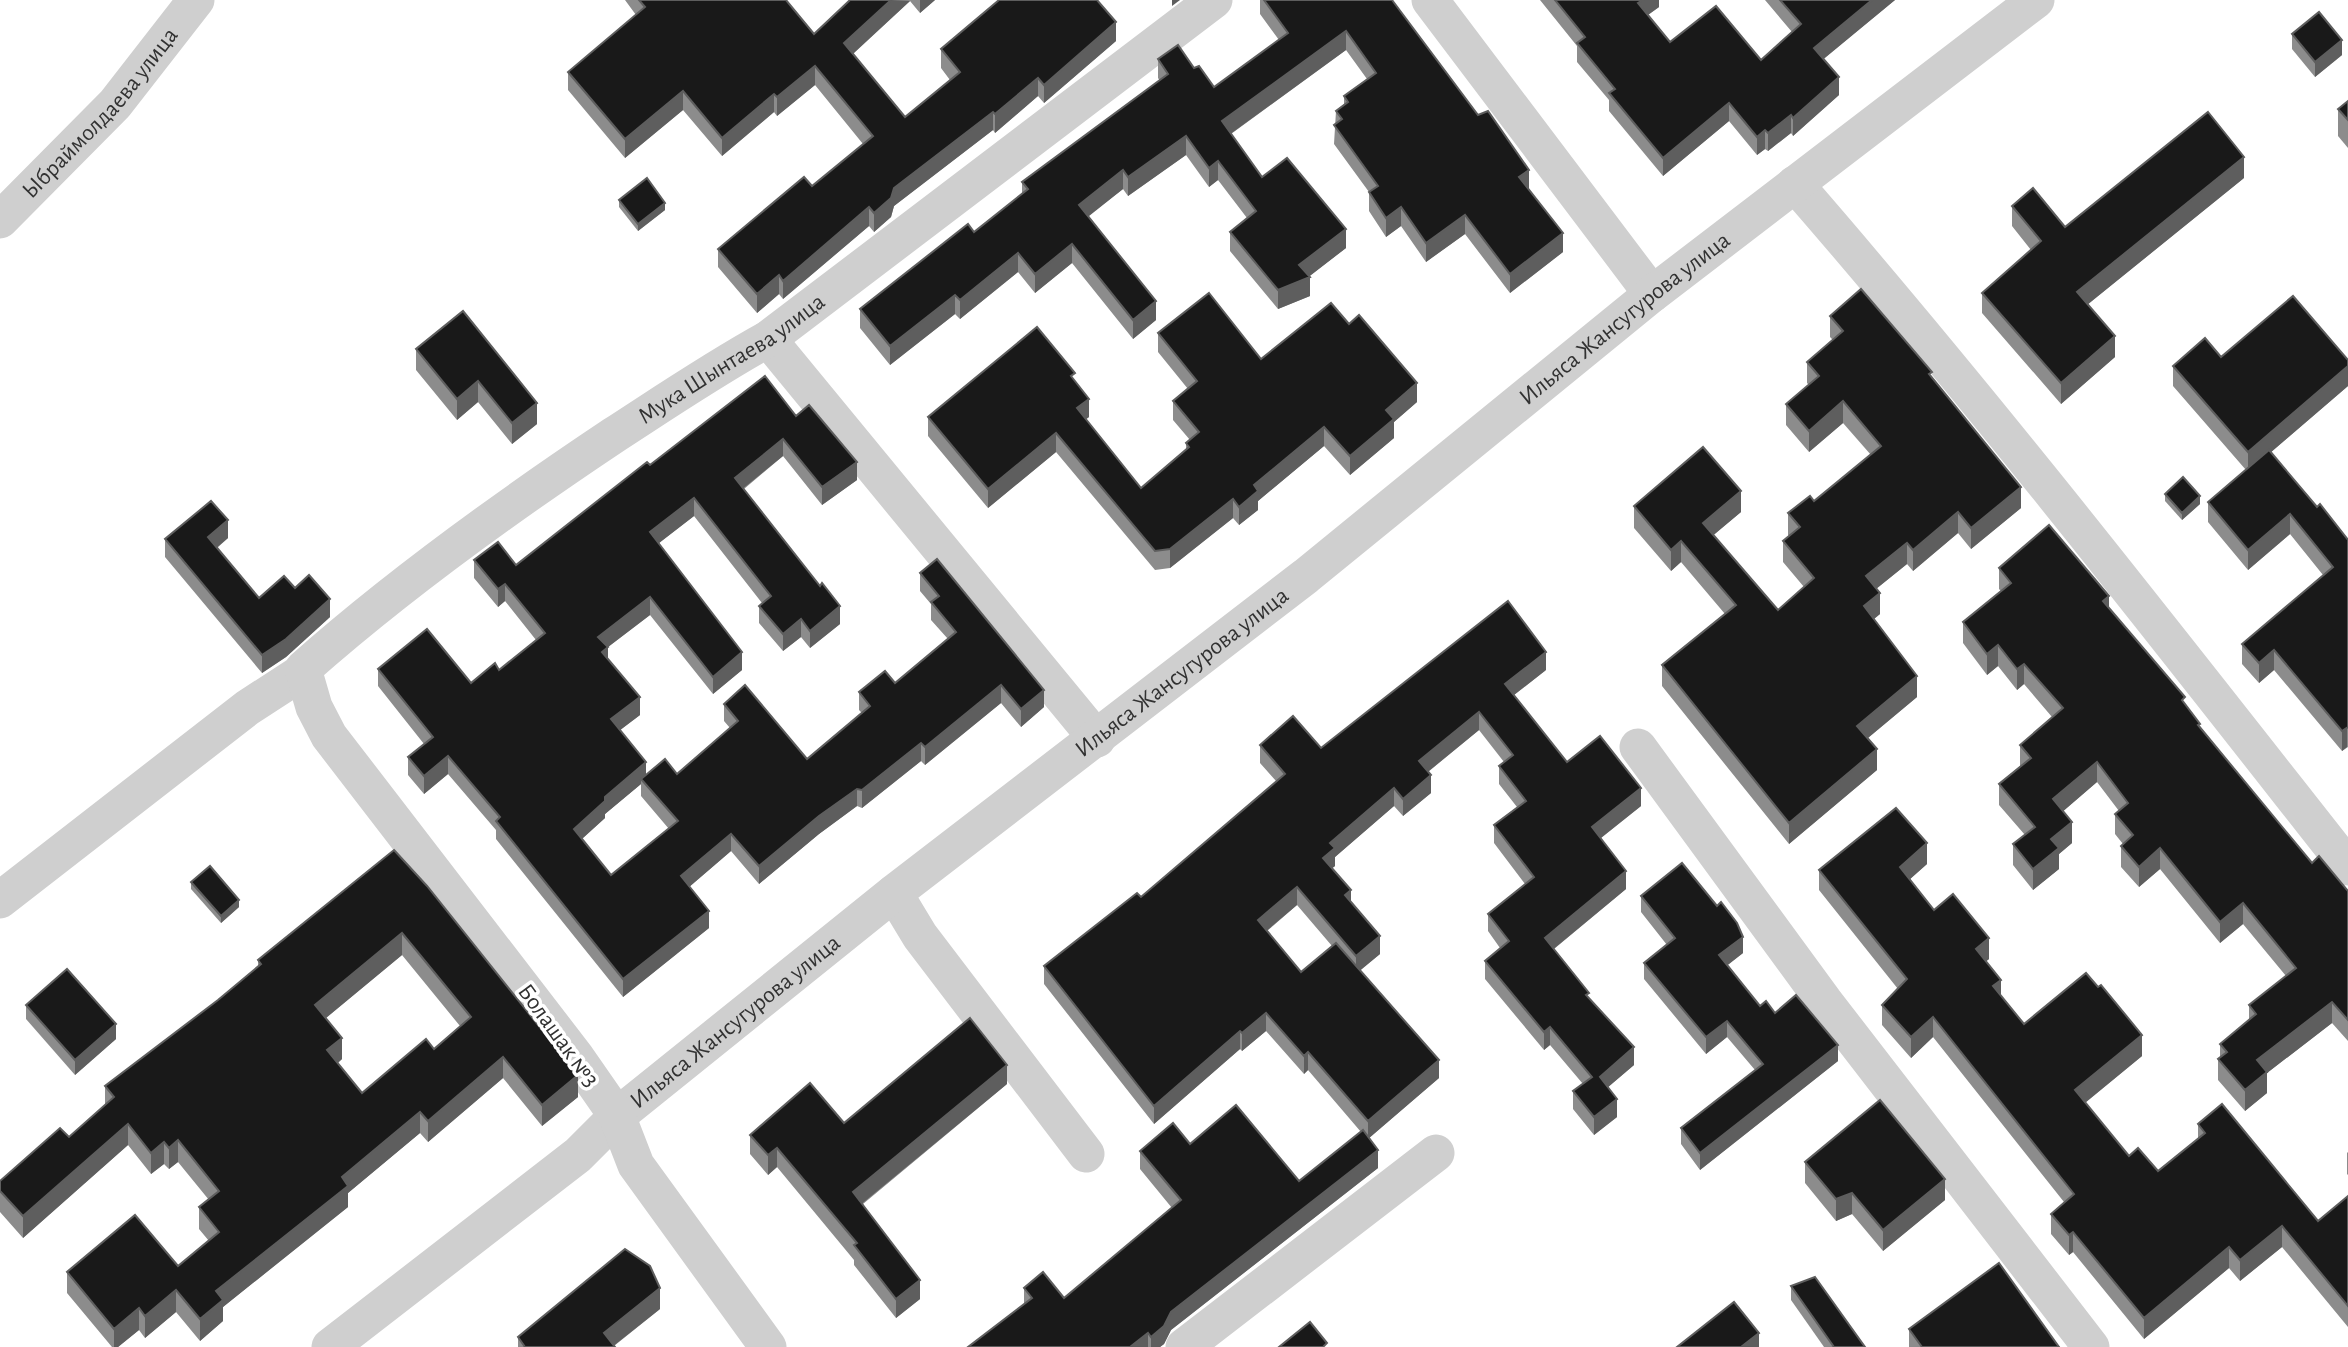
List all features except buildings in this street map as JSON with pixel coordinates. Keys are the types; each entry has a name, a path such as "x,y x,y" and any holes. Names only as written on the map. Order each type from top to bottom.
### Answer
{"street":[{"name":"Ыбраймолдаева улица","path":"0,220 115,104 196,0"},
{"name":"Мука Шынтаева улица","path":"0,900 247,708 304,671 401,586 549,478 724,363 768,339 1214,0"},
{"path":"1430,0 1652,293"},
{"name":"Ильяса Жансугурова улица","path":"330,1347 578,1155 617,1116 894,893 1306,576 1652,293 2036,0"},
{"path":"1795,184 1875,276 2348,867"},
{"path":"768,339 1097,739"},
{"name":"Болашак №3","path":"304,671 314,707 329,736 449,888 617,1116 636,1165 768,1347"},
{"path":"1638,747 1824,1000 2091,1347"},
{"path":"894,893 920,936 1086,1154"},
{"path":"1184,1347 1436,1153"}]}
